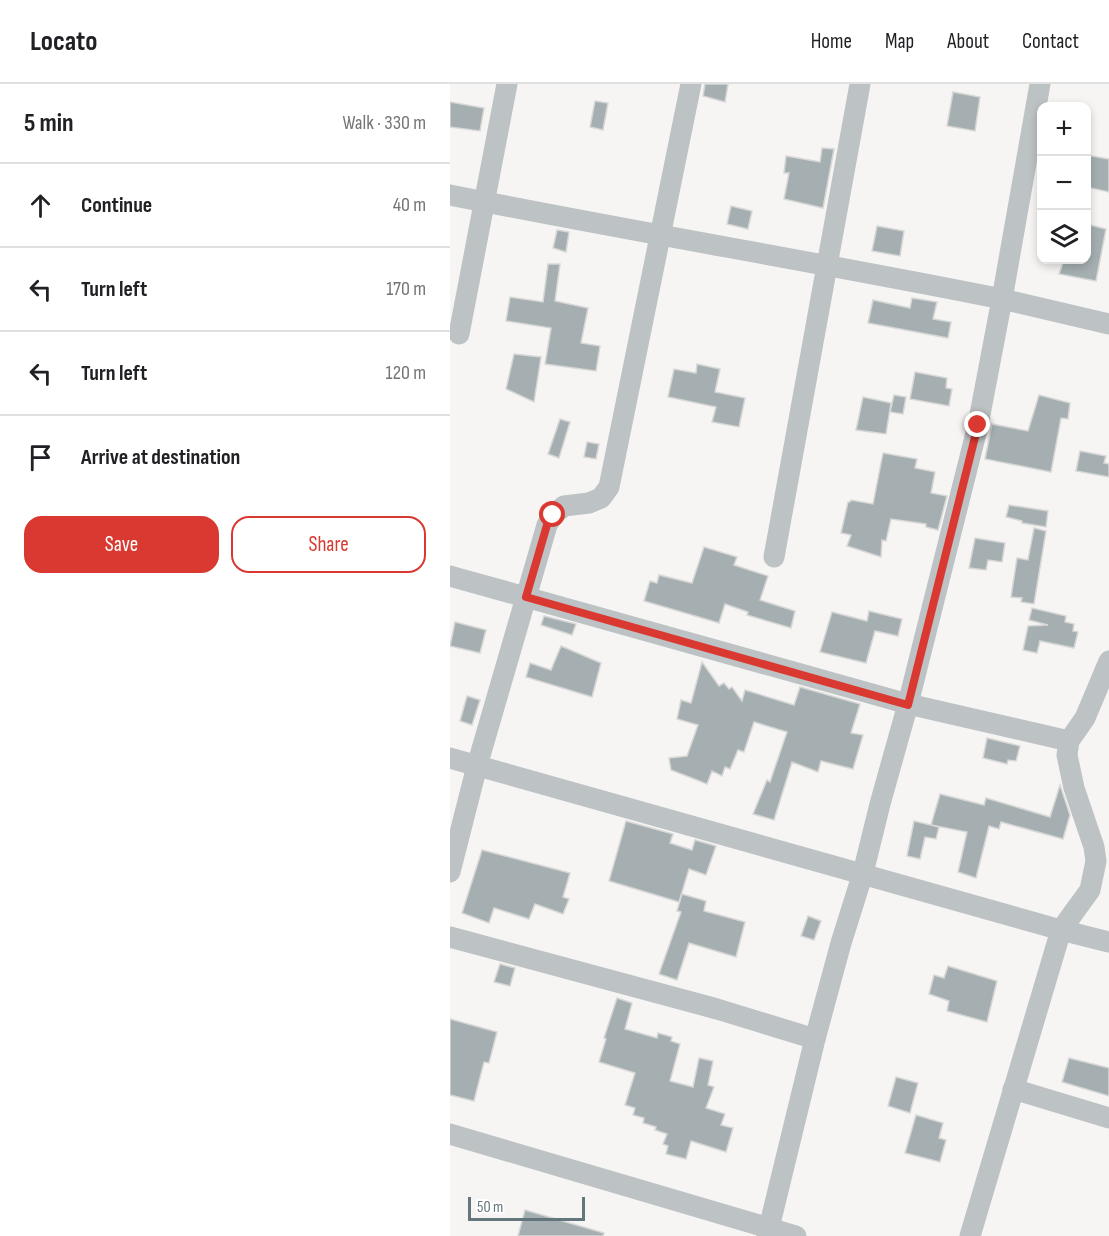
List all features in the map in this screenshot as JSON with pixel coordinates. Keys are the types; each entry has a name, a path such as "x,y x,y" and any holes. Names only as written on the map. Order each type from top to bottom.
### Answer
{"street":[{"path":"459,334 507,84"},
{"path":"450,872 477,766 547,525 553,515 564,506 589,503 601,498 609,487 691,84"},
{"path":"774,556 860,84"},
{"path":"768,1233 815,1039 908,705 978,425 1040,84"},
{"path":"450,195 661,236 827,264 1002,299 1109,324"},
{"path":"450,576 908,705 1069,741"},
{"path":"970,1236 1061,930 1090,890 1096,861 1094,847 1074,788 1068,755 1069,741 1085,718 1109,661"},
{"path":"450,758 1109,942"},
{"path":"450,937 717,1009 815,1039"},
{"path":"1012,1089 1109,1118"},
{"path":"450,1134 768,1233 796,1236"}],"building":[{"path":"705,84 728,84 725,102 703,96"},
{"path":"953,92 980,97 975,131 947,126"},
{"path":"595,101 608,103 603,130 590,127"},
{"path":"450,102 484,108 480,131 450,127"},
{"path":"822,148 834,149 823,208 784,199 789,173 784,173 786,156 820,162"},
{"path":"1091,156 1109,159 1109,192 1091,188"},
{"path":"731,206 752,211 748,229 727,224"},
{"path":"1091,225 1106,229 1096,281 1059,274 1063,264 1091,264"},
{"path":"877,226 904,231 900,256 872,251"},
{"path":"557,230 569,232 566,252 553,248"},
{"path":"548,264 560,264 555,301 588,308 581,343 600,346 596,371 545,364 551,328 506,321 510,297 543,302"},
{"path":"912,298 937,302 933,319 951,322 948,338 868,323 873,300 910,308"},
{"path":"514,354 541,357 534,402 506,389"},
{"path":"697,364 720,369 715,392 745,398 739,427 712,422 716,407 668,397 674,369 696,373"},
{"path":"915,372 947,378 946,388 952,389 949,406 910,399"},
{"path":"894,395 906,397 903,414 890,412"},
{"path":"1039,395 1070,403 1068,419 1061,418 1051,472 985,459 992,424 1028,431"},
{"path":"863,397 891,403 886,434 856,430"},
{"path":"560,419 570,422 559,458 548,454"},
{"path":"587,442 599,444 596,459 584,457"},
{"path":"1080,451 1106,456 1104,463 1109,464 1109,477 1076,471"},
{"path":"883,453 917,459 915,468 935,472 931,493 947,496 938,530 926,527 926,524 891,519 886,541 882,540 881,557 847,546 851,535 841,533 848,502 851,500 873,504"},
{"path":"1009,505 1048,511 1046,527 1022,523 1022,521 1006,517"},
{"path":"1034,528 1046,531 1034,604 1021,602 1022,598 1011,597 1017,558 1028,560"},
{"path":"975,538 1005,543 1002,562 988,560 986,570 969,568"},
{"path":"704,547 737,557 734,565 768,576 760,600 795,611 791,628 747,615 748,612 725,604 719,623 644,601 650,581 657,583 659,575 692,583"},
{"path":"1032,608 1066,616 1065,622 1074,624 1073,631 1078,632 1074,648 1040,641 1037,653 1023,650 1028,626 1048,625 1029,620"},
{"path":"869,611 902,619 898,636 875,631 866,663 820,652 832,612 867,621"},
{"path":"544,616 576,624 572,635 541,625"},
{"path":"455,622 486,630 480,653 450,646"},
{"path":"561,646 601,663 592,697 526,677 530,663 551,670"},
{"path":"702,662 719,686 724,683 729,689 732,687 742,701 745,690 794,705 800,687 860,704 851,733 863,735 853,769 821,761 818,772 792,762 774,820 753,814 767,780 770,782 787,732 754,722 744,752 738,750 730,769 725,767 722,776 712,771 707,784 671,770 669,758 687,756 698,725 677,719 681,700 691,703"},
{"path":"467,696 480,700 472,725 460,721"},
{"path":"987,738 1020,746 1016,761 1008,760 1007,764 983,758"},
{"path":"1060,785 1070,815 1063,839 1001,822 999,829 989,826 976,878 958,872 967,832 931,825 940,794 984,805 986,798 1050,817"},
{"path":"626,821 673,834 670,843 692,850 695,840 716,846 706,875 689,869 679,902 609,881"},
{"path":"914,821 939,827 936,839 925,837 920,859 907,856"},
{"path":"482,850 570,873 563,897 569,899 563,914 535,904 529,919 494,908 489,923 462,913"},
{"path":"682,894 706,901 704,911 745,922 736,957 689,943 677,980 659,974 681,912 677,911"},
{"path":"808,916 821,921 814,940 801,936"},
{"path":"500,964 515,968 510,986 494,982"},
{"path":"948,966 997,981 987,1022 947,1011 949,1001 929,994 934,975 944,978"},
{"path":"617,998 632,1003 625,1029 657,1038 658,1033 672,1037 671,1041 680,1044 670,1081 693,1087 699,1058 713,1061 708,1085 714,1087 706,1108 725,1114 721,1125 733,1128 726,1152 691,1141 686,1159 666,1154 668,1146 663,1144 667,1134 643,1123 644,1118 633,1115 635,1108 625,1105 635,1073 599,1062"},
{"path":"450,1019 497,1032 489,1063 484,1062 474,1101 450,1095"},
{"path":"1069,1058 1109,1068 1109,1096 1062,1082"},
{"path":"896,1077 918,1083 910,1113 888,1106"},
{"path":"916,1115 943,1123 939,1138 946,1140 940,1162 905,1153"},
{"path":"525,1210 604,1233 603,1236 518,1236"}],"route":[{"path":"553,515 547,525 526,597 908,705 978,425"}]}
